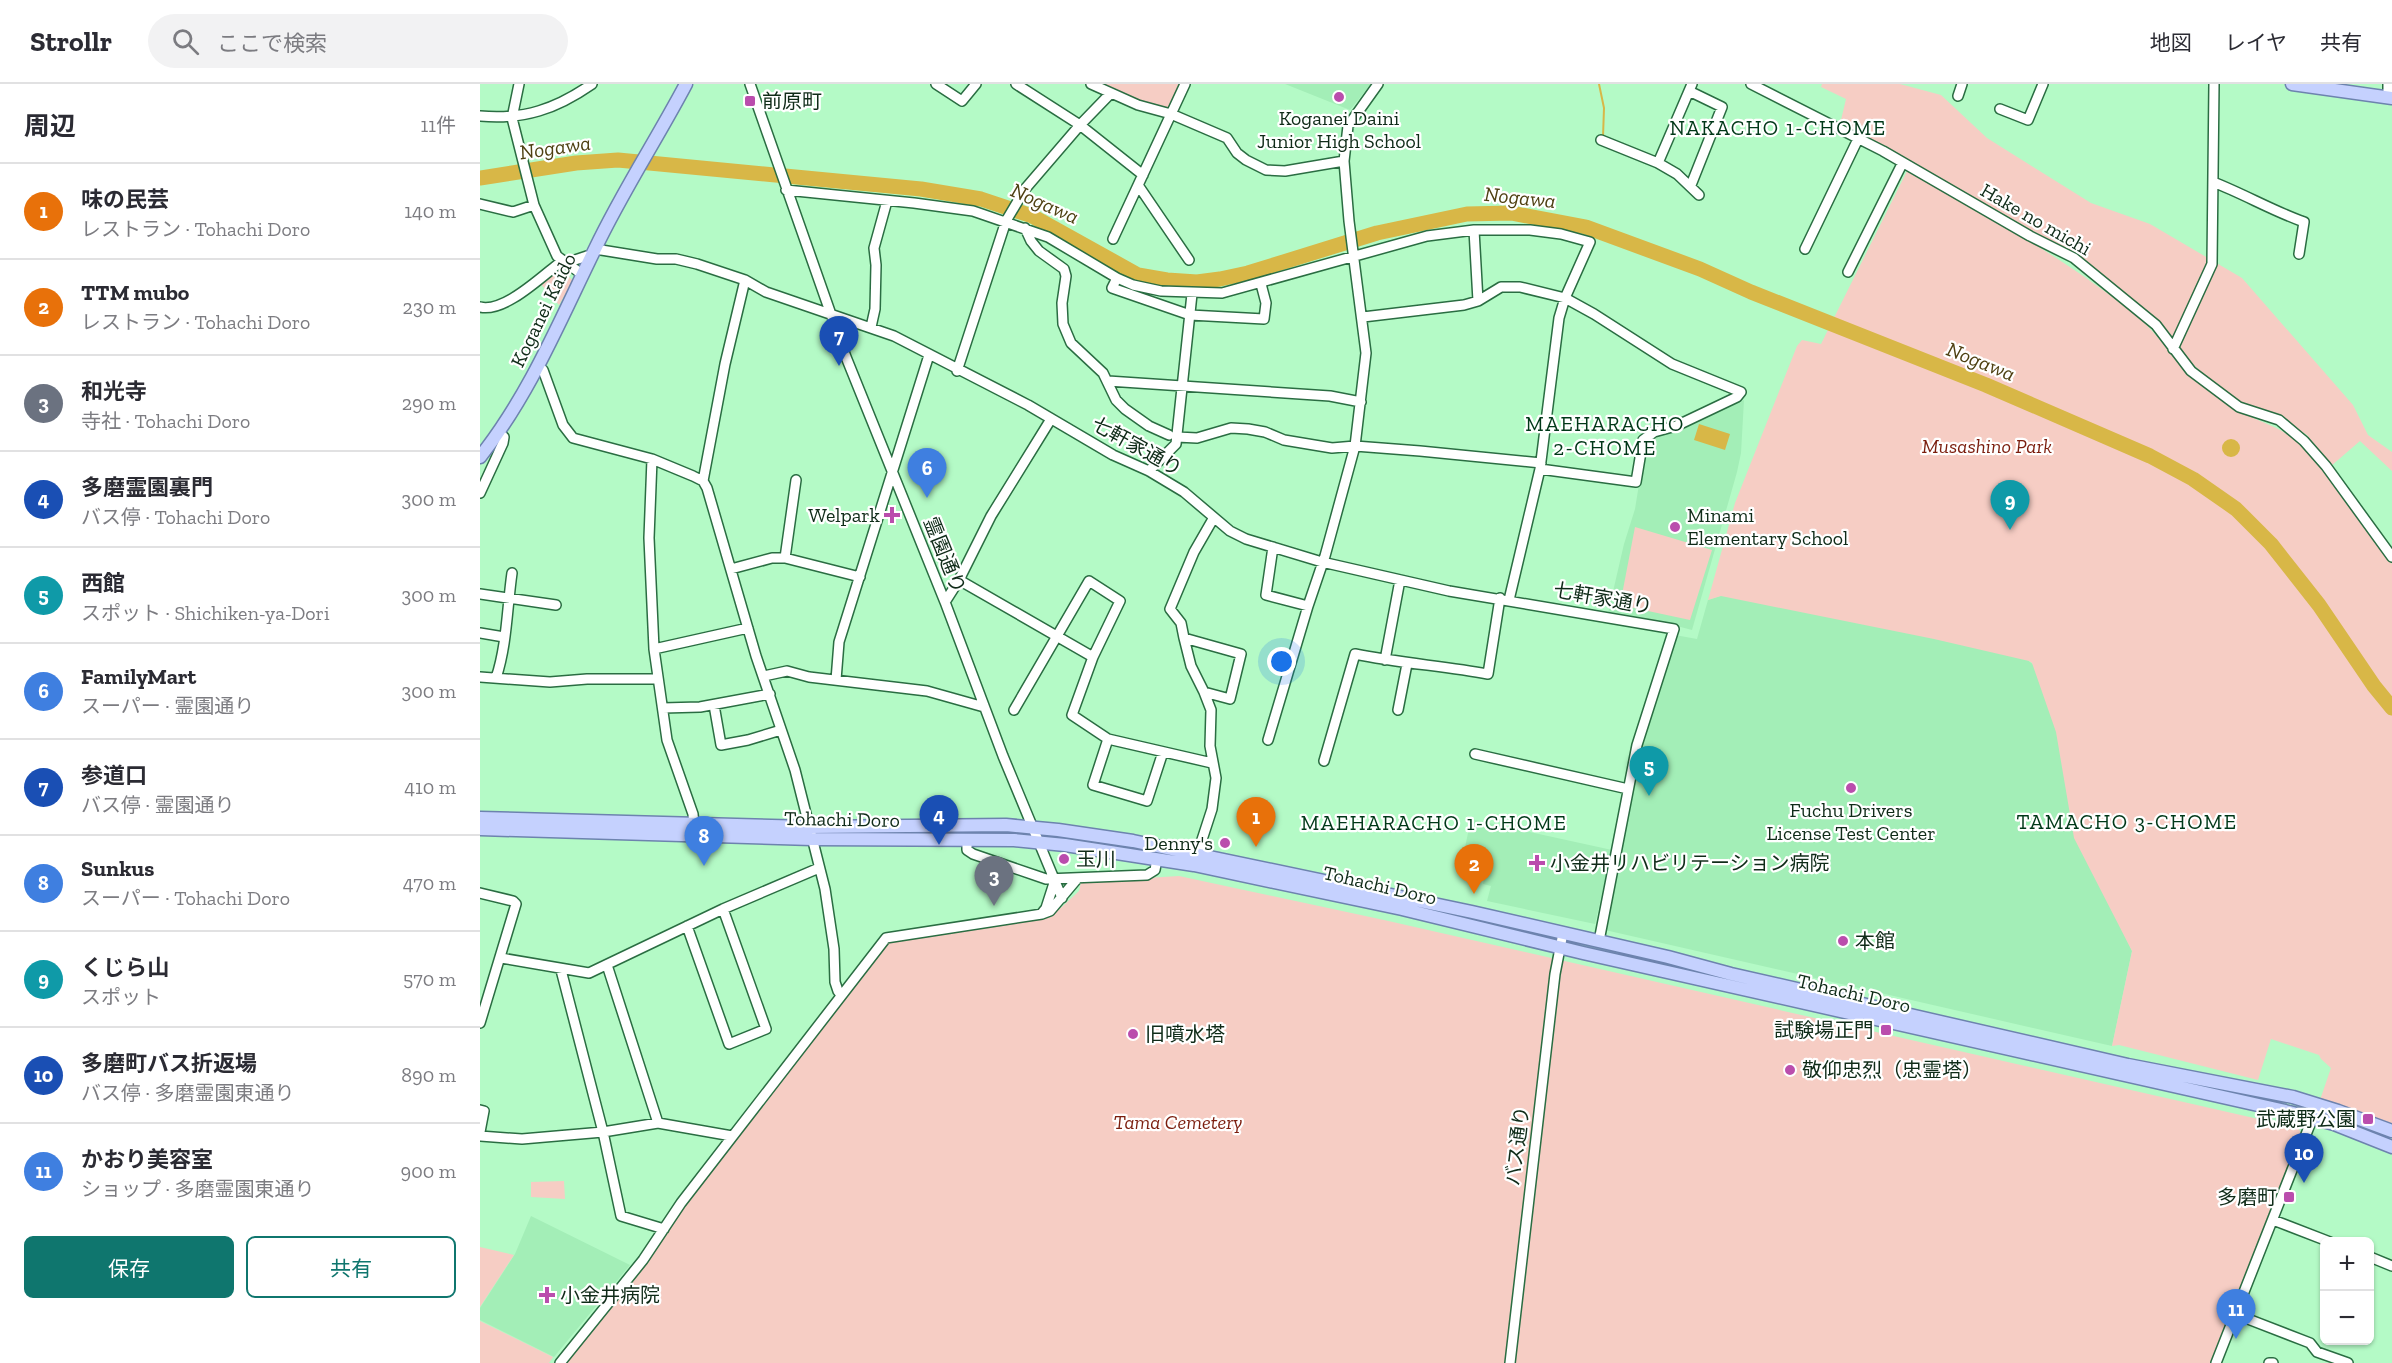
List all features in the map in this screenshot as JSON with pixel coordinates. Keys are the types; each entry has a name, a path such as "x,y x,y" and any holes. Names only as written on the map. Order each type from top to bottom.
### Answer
{"main road":[{"name":"Koganei Kaido","path":"480,457 500,433 538,368 593,254 652,141 686,84"},
{"path":"2292,84 2390,98"},
{"name":"Tohachi Doro","path":"480,818 694,824 811,833 1040,842 1194,865 1380,904 1559,948 2312,1118 2392,1147"},
{"name":"Tohachi Doro","path":"480,829 811,833 1006,825 1133,841 1472,912 2117,1062 2318,1104 2392,1131"},
{"path":"1596,941 1592,944 1596,949 1622,955 1659,970"}],"street":[{"path":"519,84 512,118 534,206 552,247 564,262 583,275"},
{"path":"480,116 512,118 547,109 575,96 592,84"},
{"name":"霊園通り","path":"750,84 850,368 945,602 1032,827 1062,897"},
{"path":"936,84 962,101 976,84"},
{"path":"1016,84 1080,125 1143,175"},
{"path":"1091,84 1110,94 1171,114 1227,138 1237,153 1266,170 1285,171 1344,161"},
{"path":"1113,239 1185,84"},
{"path":"1268,740 1331,538 1355,446 1366,353 1349,221 1344,161 1348,126 1378,84"},
{"name":"Hake no michi","path":"1751,84 1883,151 1902,164 2074,258 2140,310 2156,326 2191,371 2239,407 2278,420 2304,441 2326,466 2392,556"},
{"path":"1958,96 1962,84"},
{"path":"2000,109 2028,120 2043,84"},
{"path":"2174,349 2212,264 2214,84"},
{"path":"2388,84 2390,98"},
{"path":"1658,163 1690,87 1722,107 1691,185"},
{"path":"957,371 1006,221 1023,191 1110,94"},
{"path":"1805,249 1858,139"},
{"path":"1601,140 1658,163 1691,185 1699,195"},
{"path":"1848,272 1902,164"},
{"path":"2213,182 2304,222 2299,254"},
{"path":"1138,185 1189,260"},
{"path":"786,190 962,209 1006,221 1048,237 1117,278 1143,287 1192,294 1222,293 1261,284 1427,236 1474,230 1530,230 1561,234 1590,242 1565,298 1559,318 1540,466 1504,599 1488,674 1441,666 1407,664 1355,654 1324,761"},
{"path":"871,327 875,309 874,248 887,201"},
{"path":"480,204 513,212 534,206"},
{"path":"1025,228 1030,241 1064,269 1066,276 1062,314 1071,343 1108,381 1116,400 1125,409 1149,426 1173,436 1197,438 1231,428 1248,429 1265,432 1284,440 1332,448 1355,446 1476,455 1636,482 1643,440 1654,432 1676,426 1731,400 1741,392 1672,364 1594,314 1565,298 1543,292 1510,287 1501,288 1478,301 1464,305 1363,317"},
{"path":"1474,230 1478,301"},
{"path":"480,307 507,302 564,262 593,254"},
{"name":"七軒家通り","path":"593,254 676,259 745,280 766,292 894,336 1051,419 1113,455 1149,471 1184,492 1213,519 1246,539 1322,562 1449,591 1674,628 1646,711 1628,789"},
{"path":"1117,278 1113,288 1190,315 1264,319 1266,303 1261,284"},
{"path":"703,481 725,364 745,280"},
{"path":"1149,471 1176,444 1173,436 1183,386 1192,294"},
{"path":"836,680 839,642 929,355"},
{"path":"538,368 543,370 563,425 573,438 652,459 703,481 707,488 748,628 795,770 831,922 835,982 841,995"},
{"path":"1108,381 1330,396 1360,402"},
{"path":"945,602 989,524 991,516 1051,419"},
{"path":"480,494 503,443 504,437 500,433"},
{"path":"652,459 649,538 654,648 667,740 693,814 694,824"},
{"path":"785,558 796,480"},
{"path":"1197,855 1214,802 1216,769 1212,763 1211,710 1191,666 1181,623 1170,609 1194,552 1213,519"},
{"path":"1273,547 1266,595 1308,606"},
{"path":"730,569 772,558 785,558 860,577"},
{"path":"496,678 503,656 512,573"},
{"path":"959,580 1093,657"},
{"path":"1385,660 1400,580"},
{"path":"1014,710 1089,581 1119,601 1093,657 1072,716 1108,739 1212,763"},
{"path":"480,594 556,605"},
{"path":"654,648 748,628"},
{"path":"480,633 504,637"},
{"path":"1184,638 1241,654 1230,699 1204,692"},
{"path":"1398,710 1407,664"},
{"path":"764,676 787,671 809,678 939,692 984,707"},
{"path":"480,676 550,682 587,679 658,679"},
{"path":"663,708 714,705 770,694"},
{"path":"714,705 721,745 748,740 780,730"},
{"path":"1108,739 1093,785 1147,801 1163,752"},
{"path":"1475,754 1628,789 1596,941"},
{"path":"967,840 967,850 973,854 1055,880 1147,875 1155,870 1157,860"},
{"path":"501,958 588,973 723,909 819,868"},
{"path":"560,1363 643,1260 681,1203 886,938 1042,914 1050,911 1077,879"},
{"path":"1042,914 1047,908 1055,880"},
{"path":"480,893 513,901 516,904 480,1023"},
{"path":"687,926 729,1044 766,1029 723,909"},
{"name":"バス通り","path":"1510,1363 1559,948 1563,933"},
{"path":"607,965 658,1123"},
{"path":"561,969 603,1132 621,1216 664,1229"},
{"path":"2216,1363 2318,1104"},
{"path":"480,1110 484,1111 480,1132"},
{"path":"480,1136 522,1140 603,1132 658,1123 732,1136"},
{"path":"2272,1220 2320,1238"},
{"path":"2374,1259 2392,1266"},
{"path":"2235,1314 2310,1343 2317,1352 2348,1363"}],"shaded area":[{"name":"Koganei Daini Junior High School","path":"1285,84 1371,84 1350,110"},
{"name":"Minami Elementary School","path":"1744,400 1741,453 1737,472 1692,630 1658,621 1608,613 1624,544 1635,509 1646,441"},
{"path":"1699,424 1730,434 1725,450 1694,440"},
{"path":"2231,439 2237,442 2240,448 2237,454 2231,457 2225,454 2222,448 2225,442"},
{"name":"Fuchu Drivers License Test Center","path":"1741,589 2021,655 2040,670 2061,731 2079,842 2132,951 2112,1046 1605,930 1641,744 1675,635 1697,639 1708,600"},
{"name":"小金井リハビリテーション病院","path":"1471,819 1612,850 1595,924 1487,901 1491,886 1483,884 1484,878 1462,873"},
{"name":"小金井病院","path":"531,1216 630,1265 554,1357 480,1320 480,1308 515,1254"}],"green space":[{"path":"1097,84 1182,84 1170,111 1139,103"},
{"path":"1822,84 1900,84 1941,95 1987,138 2091,203 2150,224 2242,278 2353,405 2368,435 2392,452 2392,471 2360,441 2331,466 2307,435 2278,417 2240,405 2182,355 2155,319 2067,251 1979,205 1880,147 1841,120 1846,99 1821,87"},
{"name":"Musashino Park","path":"1907,171 2026,239 2083,276 2138,317 2183,368 2209,391 2237,410 2292,438 2334,482 2392,564 2392,1128 2321,1102 2331,1068 2319,1055 2271,1039 2258,1080 2119,1045 2112,1046 2132,951 2074,838 2056,732 2032,663 1934,639 1721,596 1708,600 1735,503 1797,346 1802,340 1821,344"},
{"path":"560,267 573,281 559,305 539,282"},
{"path":"1635,527 1712,550 1690,620 1620,605"},
{"name":"Tama Cemetery","path":"1179,876 1384,920 2298,1128 2302,1134 2212,1363 565,1363 643,1268 683,1206 886,943 891,940 1051,917 1079,891 1081,882"},
{"path":"564,1181 565,1199 531,1197 531,1182"},
{"path":"480,1247 514,1255 480,1307"},
{"path":"480,1321 553,1357 549,1363 480,1363"}],"waterway":[{"path":"1599,84 1604,108 1603,137"},
{"name":"Nogawa","path":"480,178 576,163 618,160 921,189 981,199 1032,216 1138,275 1197,282 1248,273 1377,233 1467,214 1511,213 1586,227 1700,269 1751,292 1986,385 2150,456 2193,479 2236,509 2271,544 2319,605 2374,686 2392,708"}],"place":[{"name":"Koganei Daini Junior High School","path":"1339,97"},
{"name":"前原町","path":"750,101"},
{"name":"参道口","path":"839,366"},
{"name":"FamilyMart","path":"927,498"},
{"name":"Welpark","path":"892,515"},
{"name":"Minami Elementary School","path":"1675,527"},
{"name":"くじら山","path":"2010,530"},
{"name":"Fuchu Drivers License Test Center","path":"1851,788"},
{"name":"西館","path":"1649,796"},
{"name":"Denny's","path":"1225,843"},
{"name":"多磨霊園裏門","path":"939,845"},
{"name":"味の民芸","path":"1256,847"},
{"name":"玉川","path":"1064,859"},
{"name":"小金井リハビリテーション病院","path":"1537,863"},
{"name":"Sunkus","path":"704,866"},
{"name":"TTM mubo","path":"1474,894"},
{"name":"和光寺","path":"994,906"},
{"name":"本館","path":"1843,941"},
{"name":"試験場正門","path":"1886,1030"},
{"name":"旧噴水塔","path":"1133,1034"},
{"name":"敬仰忠烈（忠霊塔）","path":"1790,1070"},
{"name":"武蔵野公園","path":"2368,1119"},
{"name":"多磨町バス折返場","path":"2304,1183"},
{"name":"多磨町","path":"2289,1197"},
{"name":"小金井病院","path":"547,1295"},
{"name":"かおり美容室","path":"2236,1339"}],"district":[{"name":"NAKACHO 1-CHOME","path":"1778,127"},
{"name":"MAEHARACHO 2-CHOME","path":"1605,435"},
{"name":"TAMACHO 3-CHOME","path":"2127,821"},
{"name":"MAEHARACHO 1-CHOME","path":"1434,822"}]}
